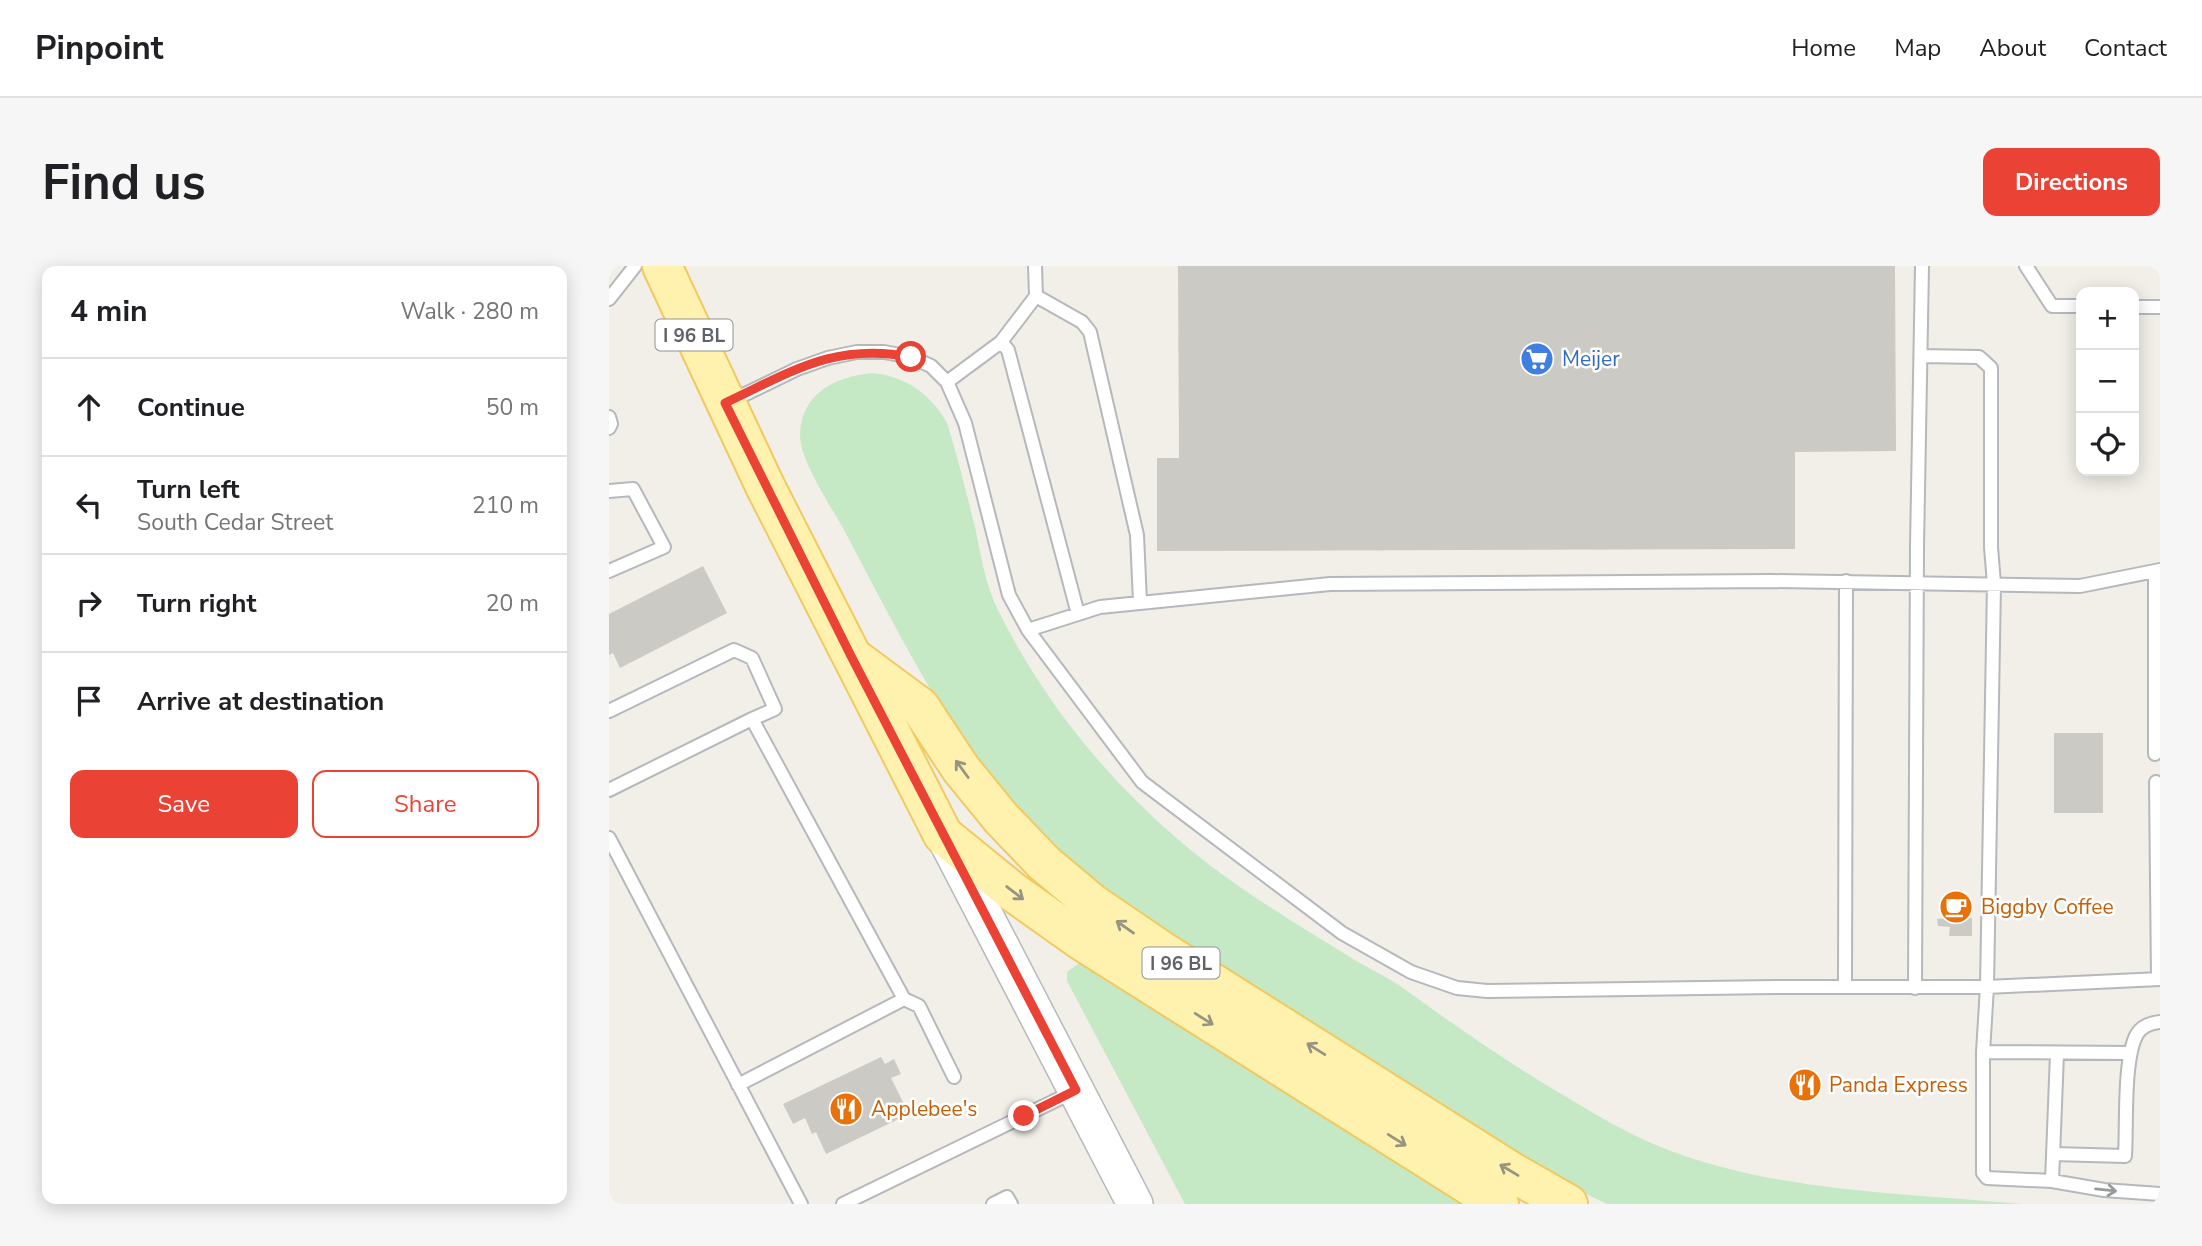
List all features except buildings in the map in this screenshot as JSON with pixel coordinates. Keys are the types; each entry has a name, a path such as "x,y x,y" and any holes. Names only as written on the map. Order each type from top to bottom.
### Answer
{"main road":[{"name":"I 96 BL","path":"662,266 725,403 943,835 1013,892 1082,941 1499,1204"},
{"name":"I 96 BL","path":"851,656 920,707 961,769 1001,818 1044,863 1093,904 1310,1045 1512,1172 1568,1204"},
{"path":"943,835 1135,1204"}],"lane":[{"path":"609,299 635,266"},
{"path":"947,382 1001,342 1036,296 1035,266"},
{"path":"1915,988 1922,266"},
{"path":"2026,266 2052,306 2076,306"},
{"path":"1036,296 1082,322 1090,332 1137,535 1140,602"},
{"path":"2139,307 2160,307"},
{"path":"1001,342 1008,350 1078,614"},
{"path":"725,403 797,369 828,358 857,352 884,352 911,357 931,366 947,382 965,423 1009,595 1028,630 1142,782 1342,933 1411,972 1457,988 1487,991 1915,988 2159,979 2156,782"},
{"path":"1920,356 1979,357 1991,368 1990,547 1994,584 1987,987 1983,1052 1983,1173 1987,1178 2052,1181 2104,1190 2160,1194"},
{"path":"609,417 609,428"},
{"path":"609,491 633,489 664,547 609,571"},
{"path":"1028,630 1100,607 1330,584 1846,581 2080,586 2158,570 2155,754"},
{"path":"1845,987 1846,581"},
{"path":"609,711 734,650 752,658 775,709 609,790"},
{"path":"752,719 904,999 919,1006 954,1077"},
{"path":"609,838 801,1204"},
{"path":"738,1085 904,999"},
{"path":"2053,1154 2125,1156 2130,1053 2137,1032 2145,1026 2158,1024"},
{"path":"1983,1052 2130,1053"},
{"path":"2052,1181 2057,1054"},
{"path":"843,1204 1076,1090"},
{"path":"993,1204 1007,1197 1011,1204"}],"green space":[{"path":"872,373 895,378 916,388 933,403 947,423 990,590 1021,653 1047,694 1107,770 1140,805 1214,868 1289,919 1394,982 1528,1074 1653,1144 1723,1167 1807,1184 2022,1204 1607,1204 1566,1184 1115,898 1028,822 979,764 917,666 810,470 800,435 806,408 813,398 833,383"},
{"path":"1085,963 1466,1204 1185,1204 1067,981 1067,972 1078,964"}],"place":[{"name":"Meijer","path":"1537,359"},
{"name":"Biggby Coffee","path":"1956,907"},
{"name":"Panda Express","path":"1805,1085"},
{"name":"Applebee's","path":"846,1109"}],"route":[{"path":"911,357 884,352 857,352 828,358 797,369 725,403 851,656 1076,1090 1024,1116"}]}
